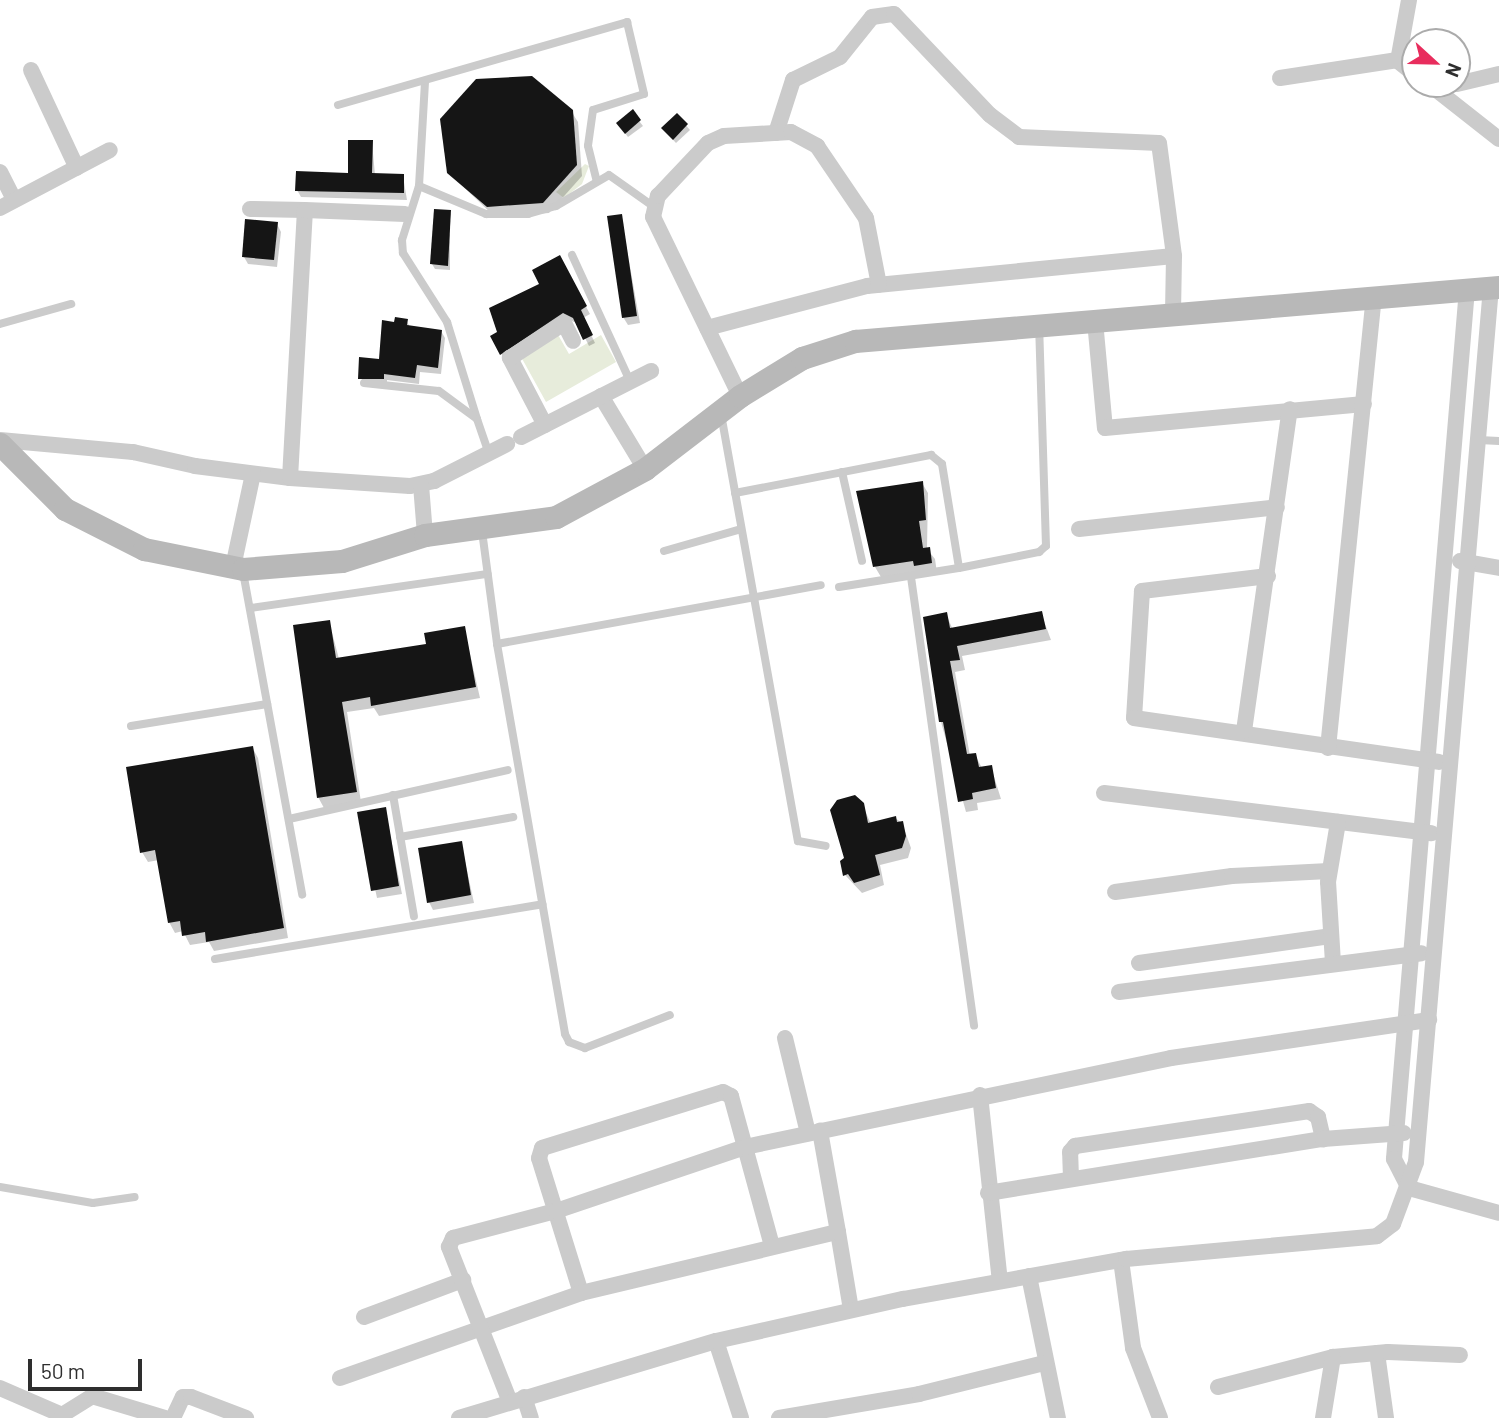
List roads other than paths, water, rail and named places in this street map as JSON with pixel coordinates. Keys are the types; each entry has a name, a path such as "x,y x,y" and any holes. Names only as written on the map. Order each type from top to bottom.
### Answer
{"main road":[{"path":"0,442 65,509 144,549 238,568 342,561 425,535 556,517 645,469 740,396 802,358 855,341 1495,287"}],"street":[{"path":"1398,60 1409,0"},
{"path":"776,133 793,80 840,57 872,17 894,14 990,116 1019,137 1159,143 1174,256 1173,314"},
{"path":"1398,60 1401,63"},
{"path":"1280,78 1398,60"},
{"path":"31,69 77,168"},
{"path":"1471,81 1499,75"},
{"path":"1447,98 1499,139"},
{"path":"740,396 653,217 658,196 714,139 791,132 817,146 866,218 879,285"},
{"path":"0,173 7,204 110,150"},
{"path":"250,209 405,214"},
{"path":"290,478 305,210"},
{"path":"707,328 879,285 1174,256"},
{"path":"459,1418 716,1341 851,1310 1121,1260 1377,1236 1393,1224 1409,1188 1419,1132 1468,562 1495,287"},
{"path":"1467,289 1394,1159 1409,1188 1499,1213"},
{"path":"1328,748 1374,296"},
{"path":"1095,321 1105,428 1364,404"},
{"path":"545,425 510,358 564,323 573,341"},
{"path":"0,442 133,452 290,478 421,485 489,454 651,371"},
{"path":"601,396 645,469"},
{"path":"1244,731 1290,409"},
{"path":"238,568 253,474"},
{"path":"421,485 425,535"},
{"path":"1079,529 1277,507"},
{"path":"1446,559 1499,568"},
{"path":"1268,576 1142,591 1134,718 1244,731 1328,748 1451,764"},
{"path":"1104,793 1445,835"},
{"path":"1334,963 1330,936 1329,871 1338,822"},
{"path":"1115,892 1233,876 1329,871"},
{"path":"1139,963 1330,936"},
{"path":"1119,992 1435,952"},
{"path":"531,1418 517,1399 483,1328 449,1247 453,1238 556,1211 745,1147 980,1095 1171,1058 1429,1020"},
{"path":"785,1038 814,1132 838,1232 851,1310"},
{"path":"581,1293 539,1158 542,1148 723,1092 731,1096 772,1246"},
{"path":"980,1095 988,1193 1000,1281"},
{"path":"1071,1178 1070,1152 1075,1146 1309,1111 1318,1117 1323,1139"},
{"path":"988,1193 1323,1139 1419,1132"},
{"path":"340,1378 581,1293 838,1232"},
{"path":"1121,1260 1133,1348 1160,1418"},
{"path":"1029,1276 1044,1363 1058,1418"},
{"path":"364,1317 463,1280"},
{"path":"716,1341 741,1418"},
{"path":"1218,1387 1333,1357 1377,1353 1460,1355"},
{"path":"1377,1353 1386,1418"},
{"path":"1323,1418 1333,1357"},
{"path":"779,1418 843,1411 1044,1363"},
{"path":"0,1388 62,1415 78,1411 92,1396 165,1418"},
{"path":"173,1418 183,1397 191,1396 238,1417"}],"lane":[{"path":"338,105 627,22 644,94 593,110 588,146 597,181"},
{"path":"425,82 419,186 402,240 403,253 447,322 489,454"},
{"path":"419,186 486,214 528,214 556,206 609,175 654,207"},
{"path":"572,255 630,382"},
{"path":"0,324 71,304"},
{"path":"839,587 959,568 1039,552 1046,546 1038,325"},
{"path":"364,383 431,387 477,419"},
{"path":"720,412 798,841 826,846"},
{"path":"1479,440 1499,441"},
{"path":"735,493 919,457 939,458 959,568"},
{"path":"842,472 862,561"},
{"path":"482,527 496,644 569,1042 585,1048 670,1015"},
{"path":"664,551 741,529"},
{"path":"238,568 251,608 302,895"},
{"path":"251,608 488,574"},
{"path":"911,577 974,1026"},
{"path":"496,644 821,585"},
{"path":"131,726 267,704"},
{"path":"289,819 508,770"},
{"path":"393,795 414,916"},
{"path":"400,837 513,817"},
{"path":"215,959 542,904"},
{"path":"0,1186 93,1203 135,1197"}]}
